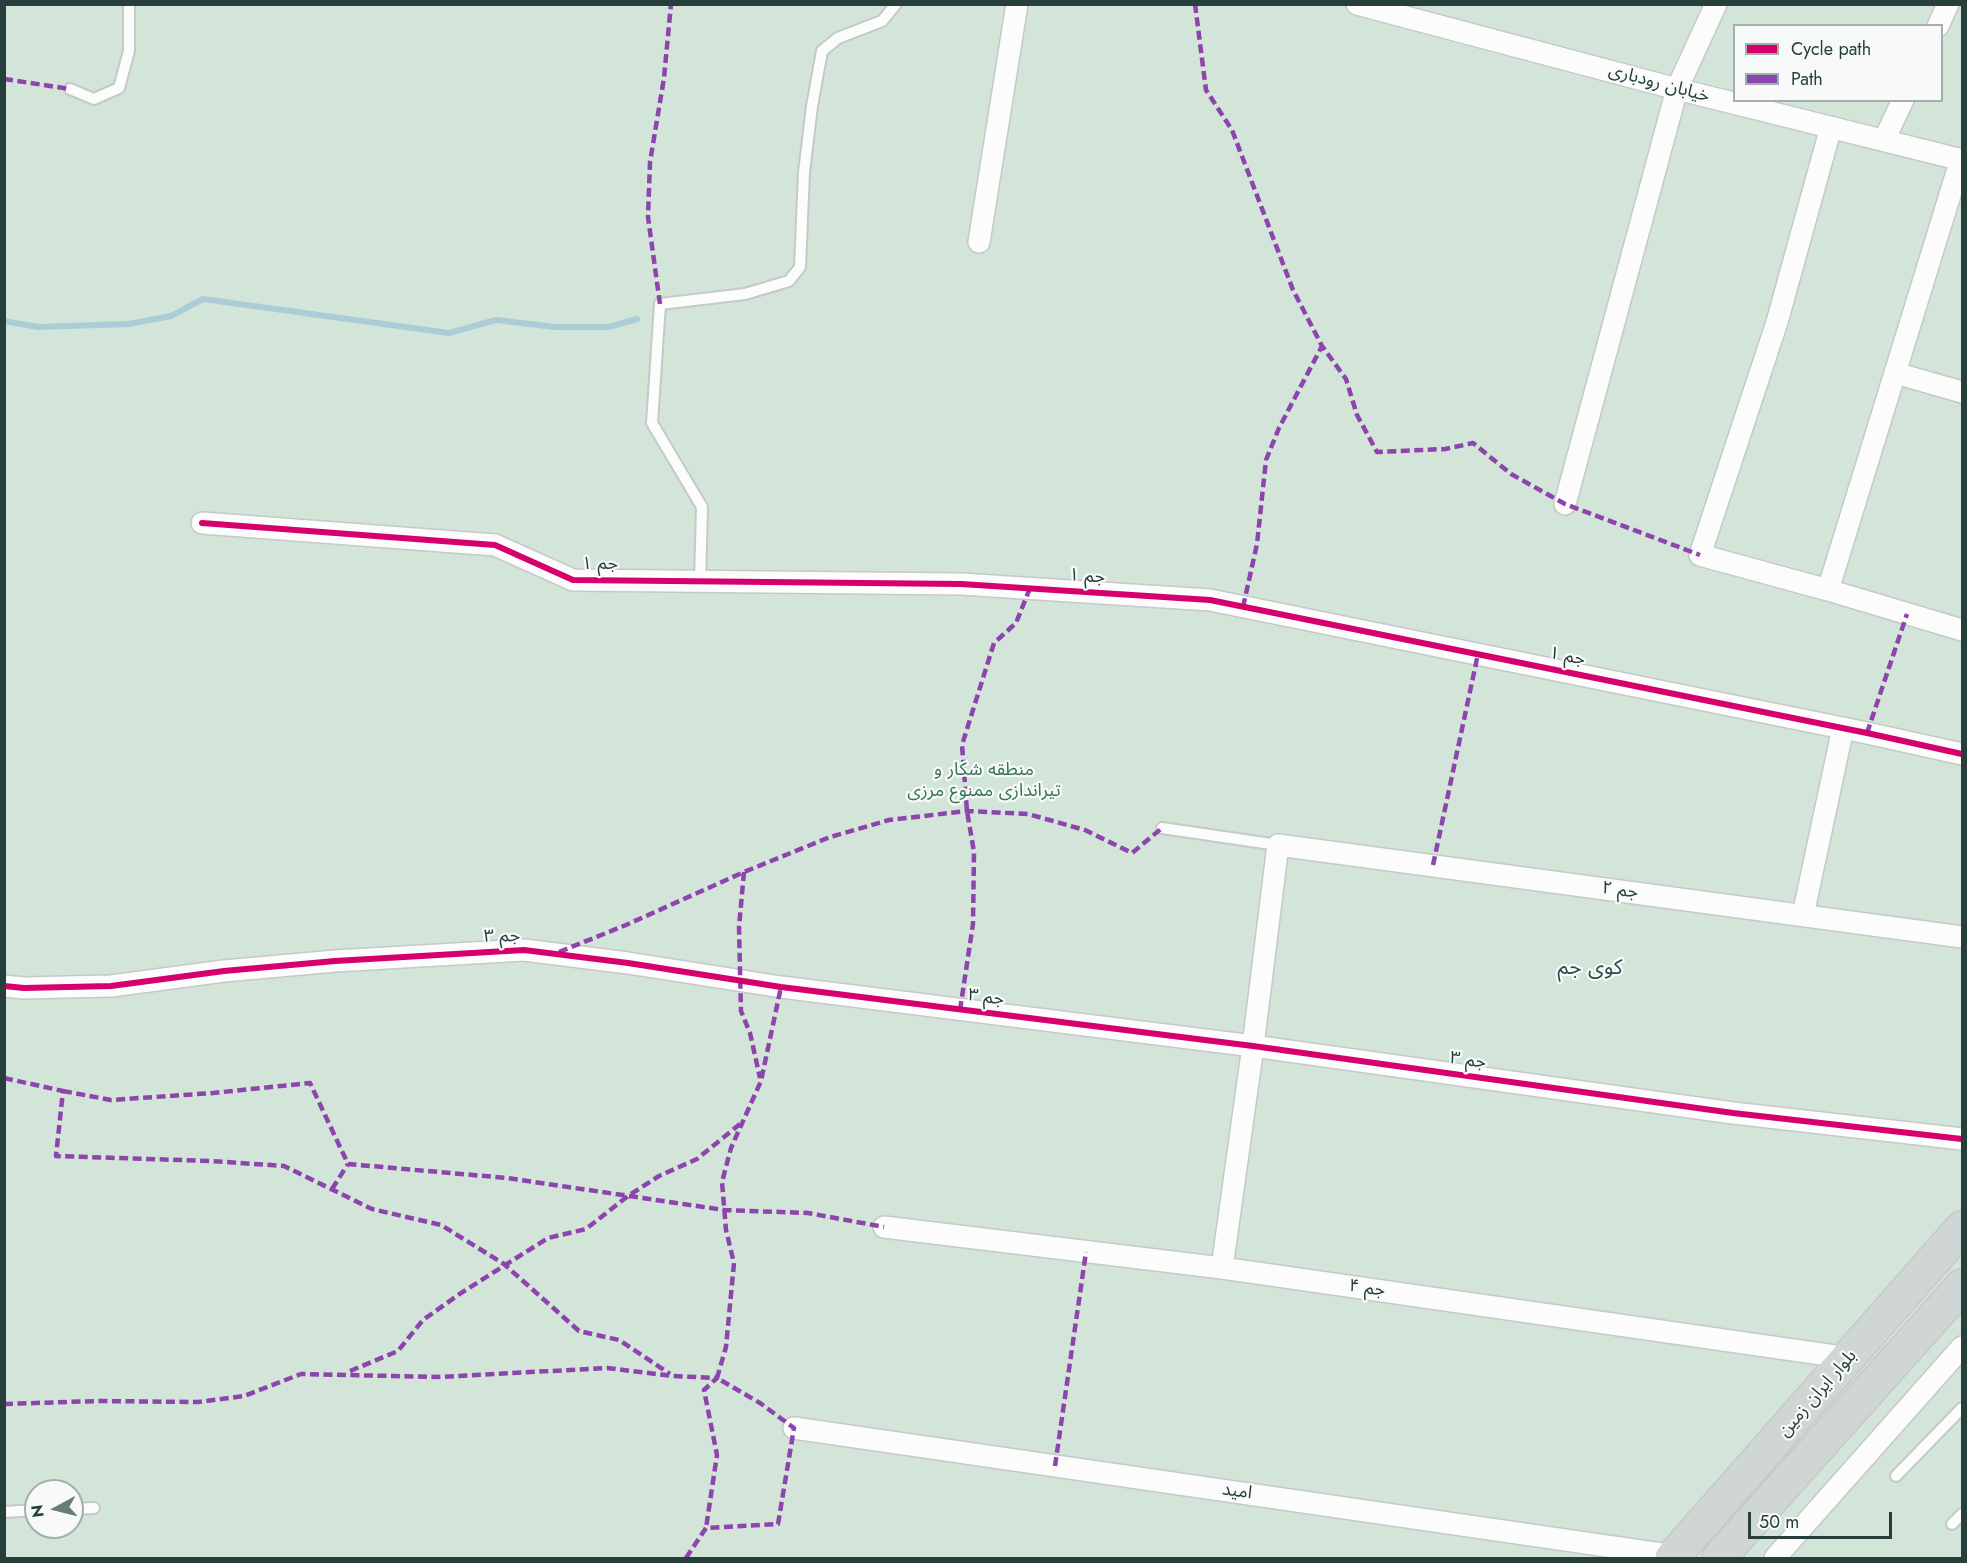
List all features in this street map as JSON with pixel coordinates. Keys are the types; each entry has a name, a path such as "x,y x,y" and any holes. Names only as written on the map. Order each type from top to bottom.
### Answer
{"main road":[{"name":"بلوار ایران زمین","path":"1676,1558 1962,1228"},
{"name":"بلوار ایران زمین","path":"1719,1558 1962,1286"}],"street":[{"path":"979,242 1017,4"},
{"name":"خیابان رودباری","path":"1357,4 1677,89 1962,159"},
{"path":"1565,504 1677,89 1716,4"},
{"path":"1939,24 1948,4"},
{"path":"1884,140 1902,102"},
{"path":"1830,127 1777,322 1700,555 1961,624"},
{"path":"1828,590 1962,159"},
{"path":"1895,373 1962,392"},
{"name":"جم ۱","path":"202,523 495,544 573,580 961,584 1210,600 1962,754"},
{"path":"1803,915 1844,728"},
{"path":"1222,1268 1278,845"},
{"name":"جم ۲","path":"1278,845 1962,937"},
{"name":"جم ۳","path":"4,986 24,988 111,986 335,961 524,950 628,963 781,987 1253,1046 1733,1113 1962,1139"},
{"name":"جم ۴","path":"884,1227 1222,1268 1849,1358"},
{"path":"1775,1558 1962,1347"},
{"name":"امید","path":"794,1428 1676,1558"}],"lane":[{"path":"69,89 94,99 119,88 129,51 129,4"},
{"path":"700,581 702,507 652,423 660,304 745,294 789,281 800,267 804,172 822,51 838,38 882,21 896,4"},
{"path":"1162,828 1278,845"},
{"path":"1896,1476 1962,1408"},
{"path":"84,1508 94,1508"},
{"path":"4,1512 24,1511"},
{"path":"1952,1524 1962,1514"}],"green space":[{"name":"منطقه شکار و تیراندازی ممنوع مرزی","path":"5,5 1962,5 1962,1558 5,1558"}],"waterway":[{"path":"4,321 38,327 129,324 171,316 203,299 449,333 496,320 555,327 609,327 637,319"}],"marked path":[{"path":"660,304 648,217 650,162 664,78 671,4"},
{"path":"1195,4 1206,90 1232,130 1293,290 1322,346 1346,379 1357,415 1377,452 1445,449 1473,443 1511,474 1565,504 1700,555"},
{"path":"4,79 70,89"},
{"path":"1243,607 1257,544 1266,460 1279,428 1322,346"},
{"path":"960,1010 973,924 974,852 967,811 962,745 994,643 1016,623 1030,588"},
{"path":"1867,733 1907,614"},
{"path":"1433,865 1478,654"},
{"path":"559,952 830,837 889,820 967,811 1028,814 1085,830 1132,853 1162,828"},
{"path":"744,872 739,927 741,1011 750,1033 760,1078"},
{"path":"686,1558 706,1528 778,1524 794,1428 760,1403 717,1378 726,1347 734,1263 726,1230 722,1182 731,1148 761,1081 781,987"},
{"path":"4,1078 63,1091 56,1156 284,1166 372,1209 441,1225 504,1264 579,1331 619,1340 670,1374"},
{"path":"63,1091 111,1100 310,1083 348,1164 507,1178 724,1210 808,1213 884,1227"},
{"path":"350,1371 398,1351 423,1320 461,1293 548,1238 586,1229 628,1196 659,1176 697,1159 740,1124"},
{"path":"332,1189 348,1164"},
{"path":"1055,1466 1086,1252"},
{"path":"4,1404 99,1401 198,1402 244,1396 301,1374 438,1377 607,1368 673,1376 717,1378 704,1390 717,1455 706,1528"}],"cycle path":[{"path":"202,523 495,545 573,580 961,584 1210,600 1962,754"},
{"path":"4,986 24,988 111,986 224,971 335,961 524,950 628,963 781,987 1253,1046 1733,1113 1962,1139"}],"district":[{"name":"کوی جم","path":"1590,969"}]}
